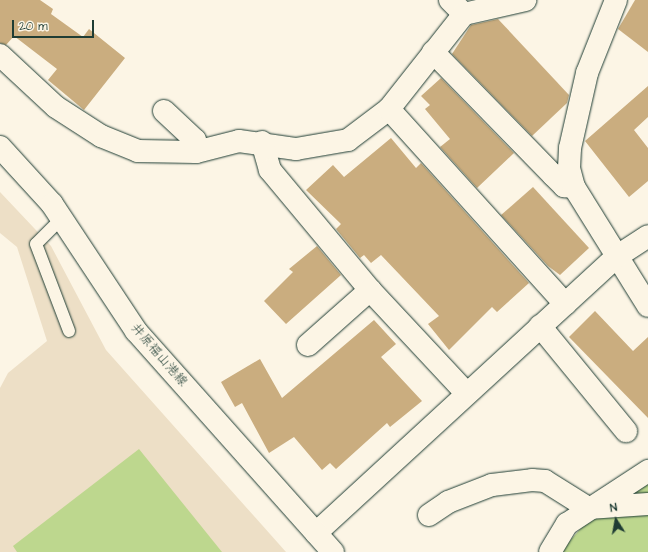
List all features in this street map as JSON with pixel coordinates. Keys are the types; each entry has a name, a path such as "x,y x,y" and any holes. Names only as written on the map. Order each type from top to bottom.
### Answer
{"street":[{"path":"0,56 56,108 101,136 138,151 196,152 239,141 262,142 296,149 348,140 389,109 433,52 457,7 525,0"},
{"path":"616,0 587,73 572,140 569,168 574,187 616,257 648,306"},
{"path":"433,52 564,186 574,187"},
{"path":"389,109 565,304"},
{"path":"164,111 195,140 196,152"},
{"path":"262,142 270,170 370,290 466,393"},
{"name":"井原福山港線","path":"0,147 62,219 136,331 333,552"},
{"path":"316,533 466,393 616,257 648,236"},
{"path":"308,345 370,290"},
{"path":"540,326 626,431"},
{"path":"550,552 567,524 588,508 648,471"},
{"path":"429,515 448,502 492,485 532,480 545,481 588,508 648,504"}],"lane":[{"path":"62,219 36,244 69,331"}],"shaded area":[{"path":"0,192 51,246 106,350 286,552 0,552 0,388 8,373 47,341 17,247 0,233"}],"green space":[{"path":"139,449 222,552 17,552 13,546"},
{"path":"648,484 648,552 560,552 582,527"}],"building":[{"path":"0,0 40,0 53,9 51,14 83,37 89,29 125,58 84,110 48,80 57,69 14,36 6,45 0,43"},
{"path":"635,0 648,0 648,52 618,29"},
{"path":"498,19 569,95 567,103 532,136 452,54 471,25"},
{"path":"441,78 514,153 477,188 440,147 450,139 425,109 430,105 421,96"},
{"path":"648,86 648,117 634,130 648,148 648,181 629,197 585,141"},
{"path":"391,138 416,168 421,163 529,283 497,312 492,307 449,350 428,324 439,316 381,255 371,263 364,255 360,258 336,229 341,224 306,190 333,165 344,177"},
{"path":"533,187 589,248 560,275 548,266 501,215"},
{"path":"317,246 341,275 286,324 264,301 293,272 289,269"},
{"path":"595,311 633,351 648,337 648,418 569,337"},
{"path":"374,320 396,344 381,357 422,401 390,427 387,423 336,469 330,463 322,470 294,437 269,453 242,403 235,407 221,382 260,359 282,398"}]}
